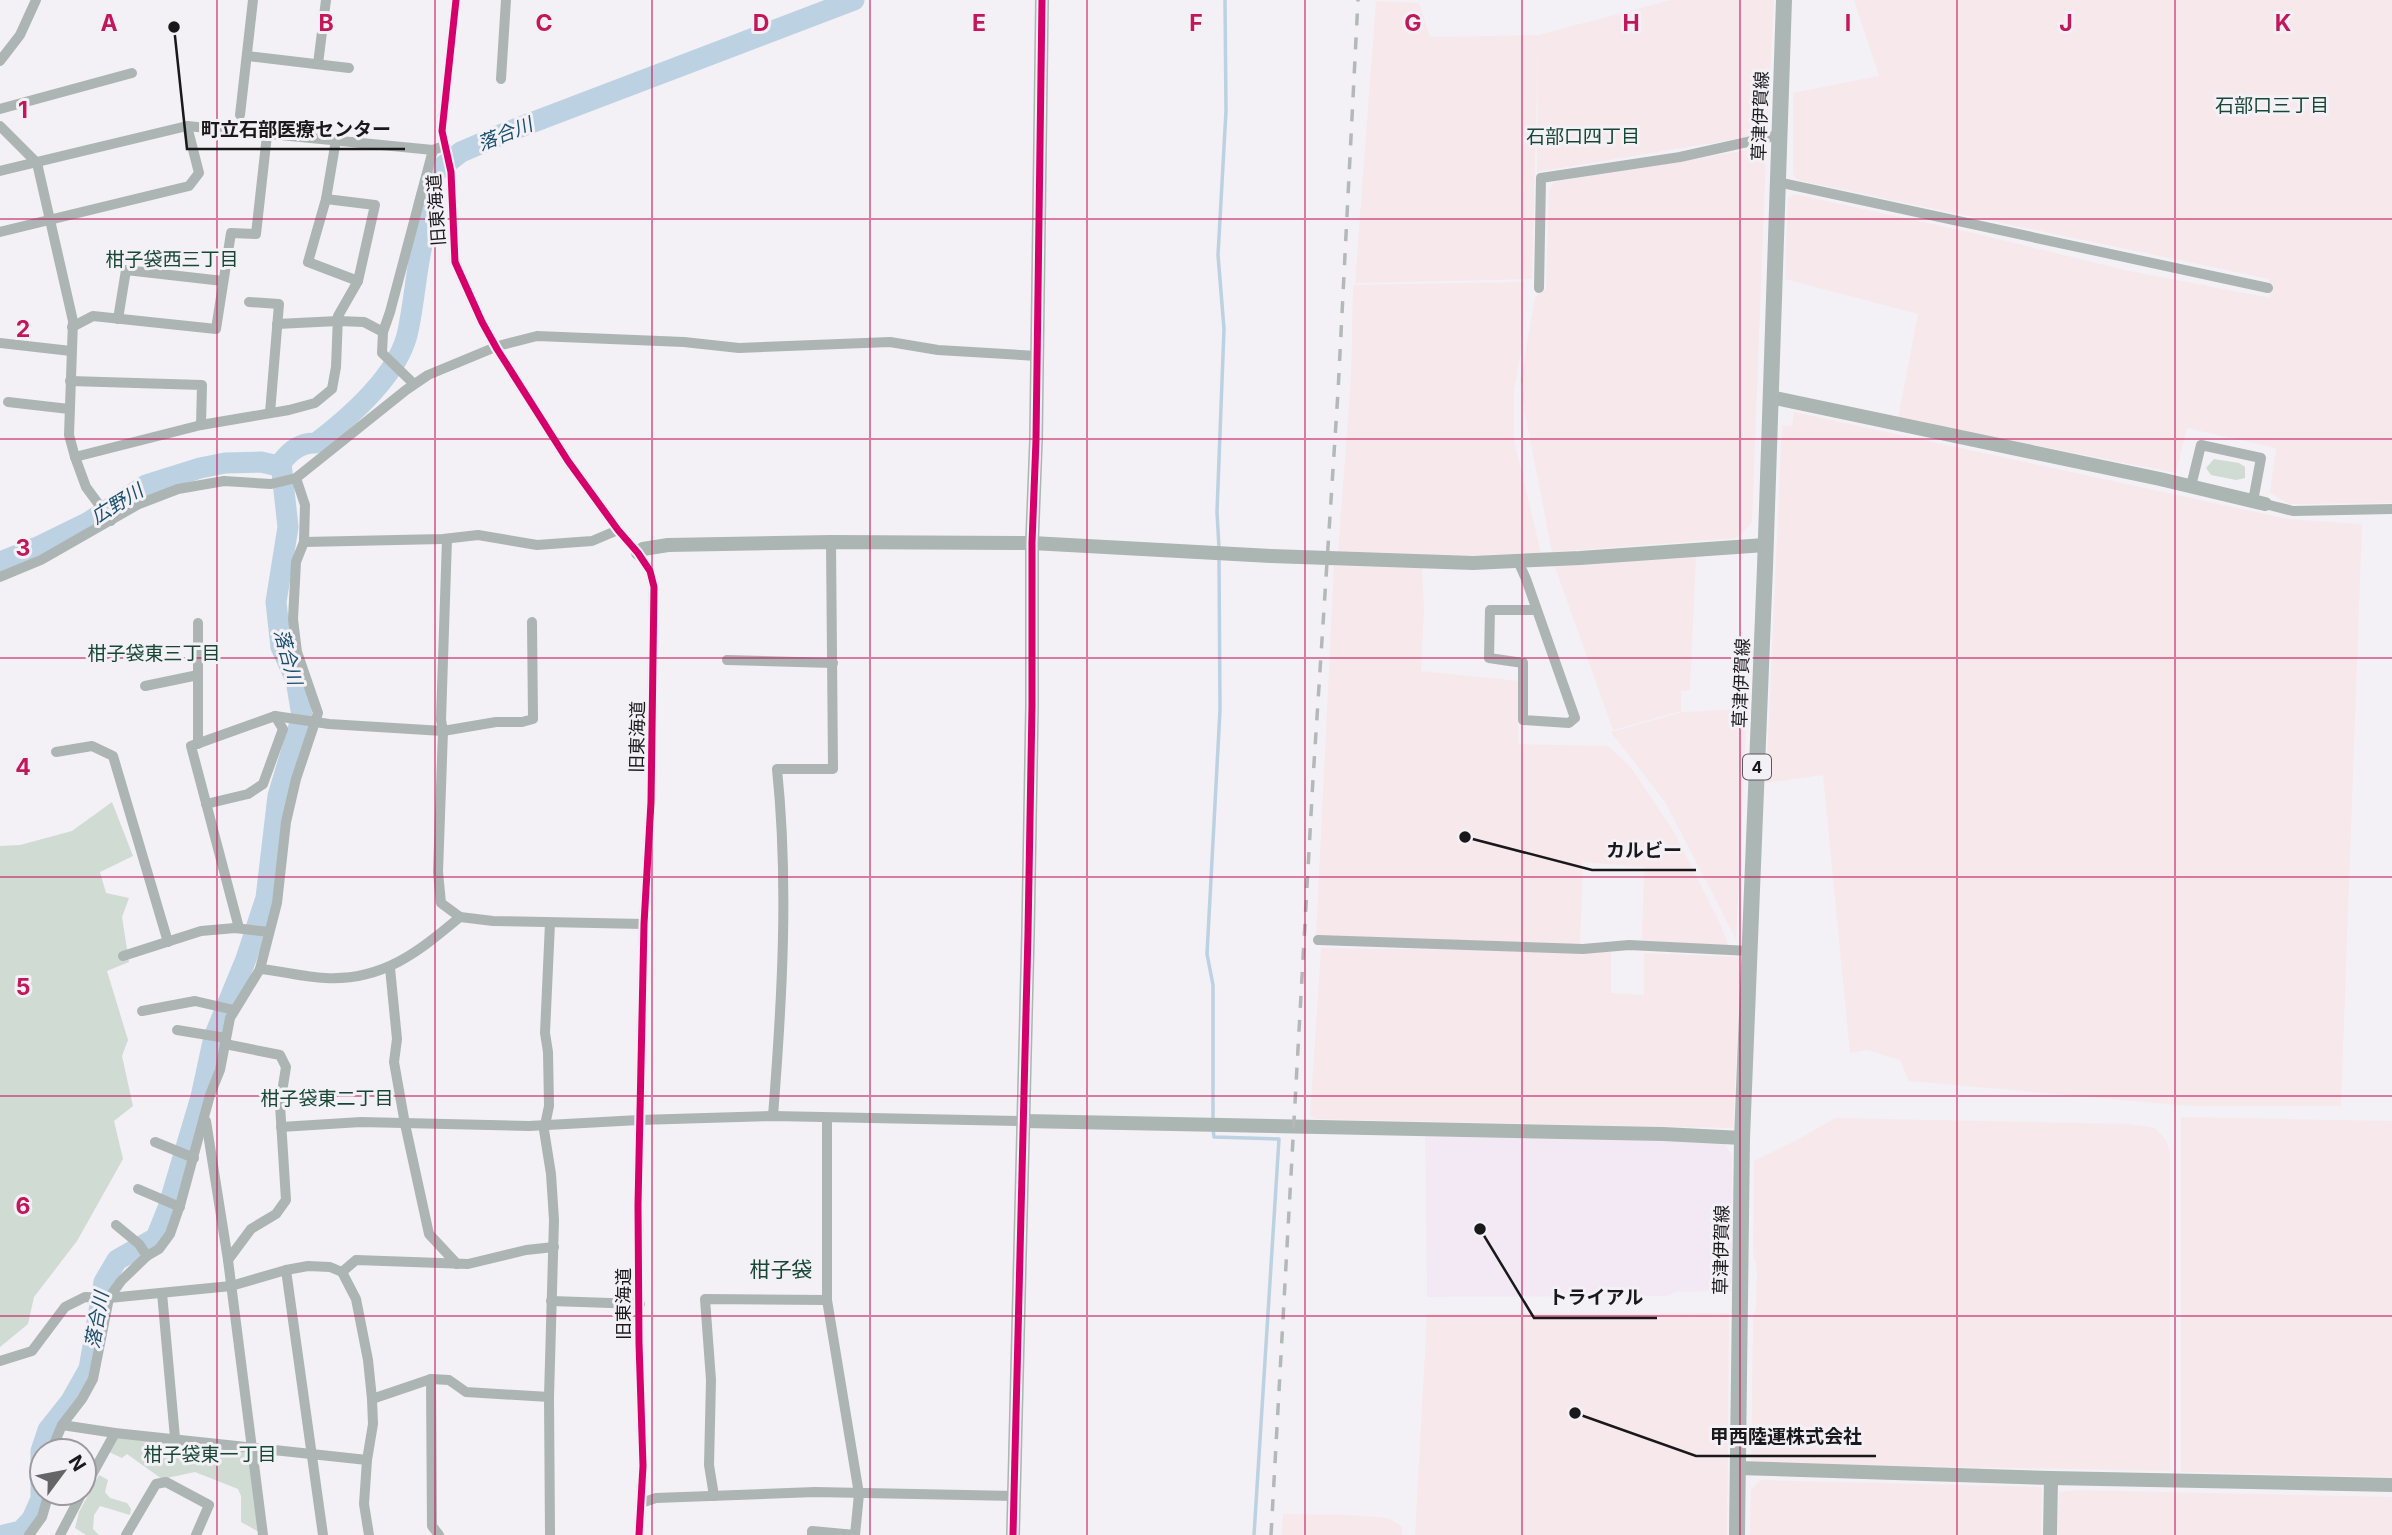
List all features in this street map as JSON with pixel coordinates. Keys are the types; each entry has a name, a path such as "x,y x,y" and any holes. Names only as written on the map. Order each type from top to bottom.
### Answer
{"main road":[{"name":"草津伊賀線","path":"1737,1535 1742,1138 1784,0"}],"street":[{"path":"0,61 20,35 36,0"},
{"path":"240,116 253,0"},
{"path":"318,64 326,0"},
{"name":"旧東海道","path":"456,0 442,131 451,172 454,262 482,322 498,346 497,349 568,461 650,571 654,587 651,802 644,925 639,1120 639,1343 643,1466 639,1535"},
{"path":"501,79 506,0"},
{"path":"1013,1535 1032,706 1032,543 1042,0"},
{"path":"247,56 349,68"},
{"path":"0,108 132,73"},
{"path":"0,126 37,163 72,327 69,435 86,487 111,521"},
{"path":"0,171 187,126 445,149"},
{"path":"0,232 188,186 199,173 187,126"},
{"path":"72,327 93,316 216,329 230,233 256,234 267,135"},
{"path":"1539,288 1541,178 1680,157 1779,135"},
{"path":"336,140 327,199 308,262 358,281"},
{"path":"414,384 382,353 383,332 433,150"},
{"path":"1777,183 2268,288"},
{"path":"75,457 201,425 315,403 332,389 336,367 338,316 358,281 375,205 327,199"},
{"path":"118,319 127,270 223,281"},
{"path":"249,302 279,304 270,413"},
{"path":"277,324 364,322 383,332"},
{"path":"0,577 41,560 138,504 178,489 224,481 271,484 296,478 428,375 498,346 537,336 684,342 739,348 890,342 938,350 1037,356"},
{"path":"0,343 71,351"},
{"path":"70,381 202,385 201,425"},
{"path":"1770,397 2191,486 2293,511 2392,509"},
{"path":"8,402 69,409"},
{"path":"2191,486 2201,445 2261,458 2259,502"},
{"path":"228,1009 260,968 277,903 288,811 318,713 297,652 293,619 296,562 304,542 305,505 296,478"},
{"path":"304,542 447,539 478,535 537,545 592,541 618,530"},
{"path":"447,539 438,872 441,903 460,916 494,921 644,925"},
{"path":"773,1116 780,1034 784,877 777,769 833,769 831,542"},
{"path":"638,553 643,549 668,545 831,542 1032,543 1473,562 1765,545"},
{"path":"1518,561 1537,610 1575,718 1569,723 1523,720 1523,663 1489,658 1490,610 1537,610"},
{"path":"198,622 198,744"},
{"path":"239,928 191,746 275,716 329,724 443,731 533,719 532,622"},
{"path":"727,660 833,663"},
{"path":"145,686 198,676"},
{"path":"206,804 248,794 263,784 282,729 275,716"},
{"path":"56,752 92,746 113,756 168,942"},
{"path":"260,968 325,978 356,977 390,968 421,950 460,916"},
{"path":"550,923 545,1033 549,1106 545,1125 551,1174 554,1247 548,1397 551,1451 550,1535"},
{"path":"123,956 201,932 239,928 269,932"},
{"path":"1318,940 1583,949 1629,945 1750,951"},
{"path":"390,968 397,1038 394,1062 429,1234 457,1264"},
{"path":"142,1011 194,1001 228,1009"},
{"path":"57,1437 93,1379 109,1298 121,1281 147,1255 159,1250 170,1234 174,1205 188,1156 220,1070 220,1039 230,1018 228,1009"},
{"path":"177,1030 280,1055 286,1067 280,1105 286,1200 276,1213 251,1229 228,1260"},
{"path":"205,1114 228,1260 263,1535"},
{"path":"281,1127 360,1122 545,1125 773,1116 1663,1134 1742,1138"},
{"path":"812,1535 812,1531 855,1535 859,1494 827,1300 827,1118"},
{"path":"155,1142 188,1156"},
{"path":"138,1189 174,1205"},
{"path":"116,1225 139,1244 147,1255"},
{"path":"342,1272 356,1261 468,1264 526,1250 554,1247"},
{"path":"0,1361 32,1352 65,1307 85,1297 109,1298 231,1286 308,1266 330,1267 342,1272 356,1299 368,1360 373,1424 364,1504 369,1535"},
{"path":"286,1270 323,1535"},
{"path":"162,1293 175,1438"},
{"path":"714,1496 709,1465 711,1380 705,1299 827,1300"},
{"path":"551,1301 640,1304"},
{"path":"372,1399 431,1379 449,1380 466,1392 548,1397"},
{"path":"431,1379 432,1526 439,1535"},
{"path":"62,1425 367,1460"},
{"path":"98,1464 115,1433"},
{"path":"1738,1468 2392,1485"},
{"path":"2050,1535 2051,1478"},
{"path":"126,1535 156,1484 166,1482 209,1505 196,1535"},
{"path":"640,1503 656,1498 815,1492 1014,1496"},
{"path":"29,1535 42,1517 45,1507"},
{"path":"60,1535 75,1507"}],"shaded area":[{"path":"1671,0 1774,0 1767,134 1537,172 1538,40 1532,279 1355,283 1376,1 1419,3 1430,37 1538,35"},
{"path":"1854,0 2392,0 2392,503 2289,504 2270,493 2276,448 2187,428 2176,473 1898,418 1918,314 1785,279 1788,198 1794,194 1982,235 2125,270 2270,298 2269,279 1797,180 1793,174 1793,93 1879,76"},
{"path":"1761,148 1766,154 1752,522 1737,538 1552,552 1522,398 1524,383 1520,382 1535,297 1546,289 1549,190 1554,182"},
{"path":"1524,282 1521,351 1514,391 1514,440 1541,553 1459,556 1338,552 1351,377 1353,285"},
{"path":"1794,412 2288,519 2362,524 2341,1106 2190,1106 1909,1081 1900,1060 1867,1050 1850,1053 1823,775 1766,783 1782,425 1792,426"},
{"path":"2214,459 2239,463 2245,467 2245,478 2236,480 2211,475 2206,468"},
{"path":"1696,556 1690,690 1681,691 1681,711 1613,730 1554,564"},
{"path":"1334,566 1422,568 1424,609 1421,671 1519,681 1518,744 1608,746 1630,766 1674,832 1719,921 1729,947 1642,940 1644,867 1583,862 1580,946 1316,936"},
{"path":"1747,709 1736,939 1665,802 1611,732 1683,712"},
{"path":"112,802 133,856 100,872 106,893 129,898 122,917 129,962 107,971 128,1040 122,1056 133,1106 114,1121 123,1159 77,1241 34,1297 28,1324 0,1347 0,846 20,845 72,831"},
{"path":"1321,948 1611,952 1611,993 1644,995 1644,953 1741,957 1733,1128 1314,1119 1310,1115"},
{"path":"2181,1117 2392,1121 2392,1477 2181,1472"},
{"path":"1835,1118 2130,1124 2155,1128 2166,1140 2170,1153 2170,1471 1751,1463 1753,1319 1756,1308 1757,1268 1753,1254 1754,1161"},
{"path":"1425,1133 1724,1143 1732,1156 1733,1291 1675,1292 1667,1296 1427,1297"},
{"path":"1729,1313 1727,1535 1415,1535 1427,1314"},
{"path":"121,1436 249,1451 261,1533 241,1522 241,1496 238,1489 195,1472 162,1479 127,1454 122,1458 109,1452 115,1439"},
{"path":"98,1477 108,1480 105,1492 110,1498 127,1503 131,1509 130,1515 100,1506 94,1515 93,1529 99,1535 86,1535 75,1528 82,1507 98,1507"},
{"path":"1761,1480 2042,1487 2041,1535 1750,1535 1751,1489"},
{"path":"2077,1490 2392,1497 2392,1535 2058,1535 2059,1492"},
{"path":"1283,1514 1388,1518 1402,1527 1402,1535 1282,1535"}],"waterway":[{"name":"落合川","path":"4,1535 21,1531 32,1519 41,1499 41,1451 48,1430 71,1401 89,1369 104,1282 117,1260 156,1238 168,1208 201,1097 214,1037 246,959 266,898 278,796 302,716 296,680 281,647 276,602 288,527 281,463 296,449 305,444 316,443 358,408 395,363 408,331 421,237 427,214 424,205 433,174 461,152 510,131 854,0"},
{"path":"1219,548 1217,512 1224,329 1218,255 1226,111 1225,0"},
{"name":"広野川","path":"0,562 87,523 146,485 225,463 281,463"},
{"path":"1213,1121 1213,985 1207,954 1220,710 1219,556"},
{"path":"1213,1129 1214,1137 1279,1139 1254,1535"}],"railway":[{"path":"1271,1535 1313,779 1338,392 1358,0"}],"cycle path":[{"path":"456,0 442,131 451,172 455,262 497,349 568,461 650,571 654,587 651,802 644,924 638,1205 643,1466 639,1535"},
{"path":"1013,1535 1028,933 1042,0"}],"place":[{"name":"町立石部医療センター","path":"174,27"},
{"name":"カルビー","path":"1465,837"},
{"name":"トライアル","path":"1480,1229"},
{"name":"甲西陸運株式会社","path":"1575,1413"}],"district":[{"name":"石部口三丁目","path":"2272,105"},
{"name":"石部口四丁目","path":"1583,136"},
{"name":"柑子袋西三丁目","path":"172,259"},
{"name":"柑子袋東三丁目","path":"154,653"},
{"name":"柑子袋東二丁目","path":"327,1098"},
{"name":"柑子袋","path":"781,1269"},
{"name":"柑子袋東一丁目","path":"210,1454"}]}
